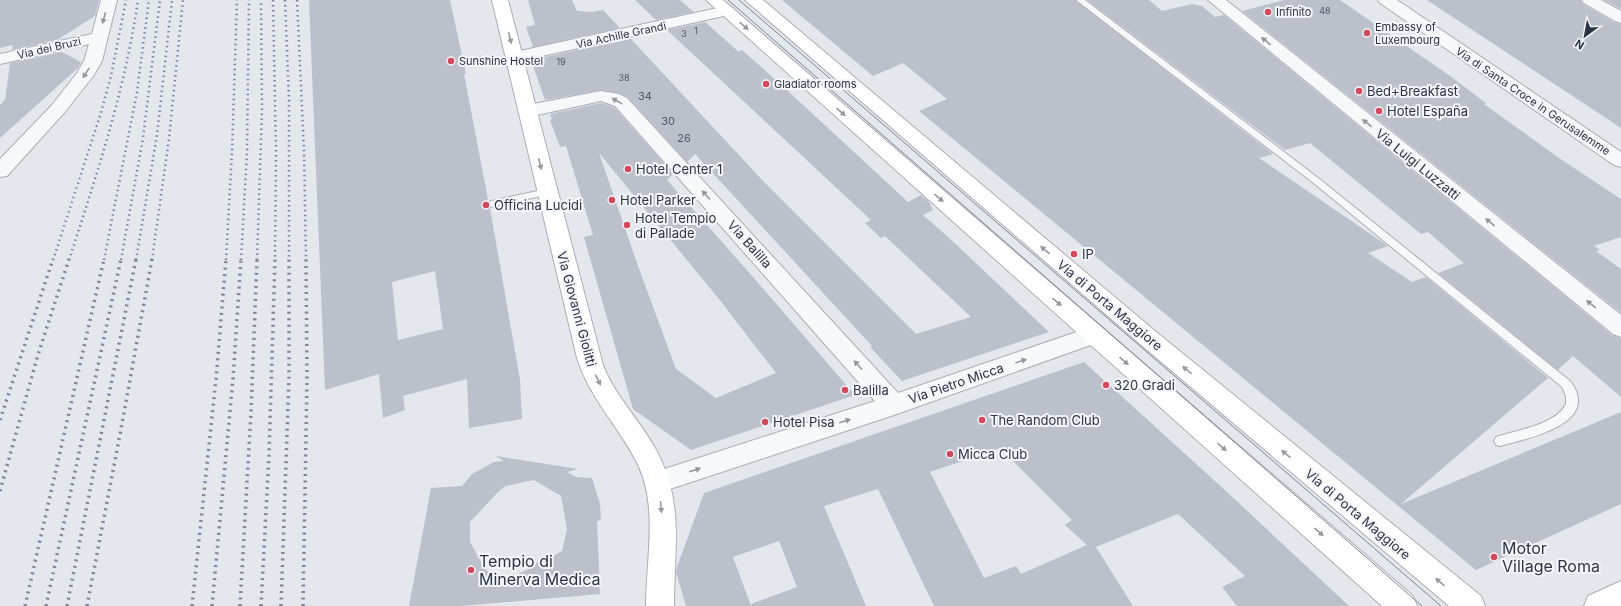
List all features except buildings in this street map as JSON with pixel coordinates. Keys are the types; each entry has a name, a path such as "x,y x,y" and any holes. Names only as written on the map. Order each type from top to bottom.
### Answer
{"main road":[{"name":"Via Giovanni Giolitti","path":"500,0 581,330 592,369 609,400 642,447 658,482 662,518 660,606"},
{"name":"Via di Porta Maggiore","path":"753,0 1146,337 1470,606"},
{"path":"721,6 1403,606"},
{"path":"1598,606 1621,595"}],"street":[{"path":"0,171 58,109 80,82 93,61 109,0"},
{"name":"Via di Santa Croce in Gerusalemme","path":"1386,0 1621,161"},
{"path":"1590,0 1621,18"},
{"name":"Via Luigi Luzzatti","path":"1220,1 1621,328"},
{"name":"Via Achille Grandi","path":"515,57 721,6"},
{"name":"Via dei Bruzi","path":"0,59 99,37"},
{"name":"Via Balilla","path":"528,111 601,96 613,98 621,102 894,404"},
{"name":"Via Pietro Micca","path":"658,482 894,404 1094,335"}],"lane":[{"path":"1080,0 1325,188 1566,384 1572,398 1572,404 1565,416 1551,424 1500,440"},
{"path":"491,204 547,192"}],"tram line":[{"path":"728,0 1422,606"},
{"path":"739,0 1441,606"}],"railway":[{"path":"53,260 100,116 111,76 126,0"},
{"path":"69,260 100,164 118,99 126,66 138,0"},
{"path":"104,260 137,92 149,0"},
{"path":"121,260 143,138 160,0"},
{"path":"136,260 157,135 172,0"},
{"path":"152,260 169,139 183,0"},
{"path":"226,260 232,152 237,0"},
{"path":"241,260 247,152 249,0"},
{"path":"257,260 262,110 261,0"},
{"path":"273,0 276,152 275,260"},
{"path":"281,606 289,377 289,100 285,0"},
{"path":"297,0 304,152 306,260"},
{"path":"0,420 53,259"},
{"path":"0,491 37,358 69,259"},
{"path":"25,606 104,259"},
{"path":"46,606 121,259"},
{"path":"67,606 136,259"},
{"path":"87,606 152,259"},
{"path":"192,606 216,379 226,259"},
{"path":"212,606 233,379 241,259"},
{"path":"240,606 251,412 257,259"},
{"path":"261,606 269,455 275,259"},
{"path":"303,606 307,379 306,259"}],"place":[{"name":"Infinito","path":"1268,12"},
{"name":"Embassy of Luxembourg","path":"1367,33"},
{"name":"Sunshine Hostel","path":"451,61"},
{"name":"Gladiator rooms","path":"766,84"},
{"name":"Bed+Breakfast","path":"1359,91"},
{"name":"Hotel España","path":"1379,111"},
{"name":"Hotel Center 1","path":"628,169"},
{"name":"Hotel Parker","path":"612,200"},
{"name":"Officina Lucidi","path":"486,205"},
{"name":"Hotel Tempio di Pallade","path":"627,225"},
{"name":"IP","path":"1074,254"},
{"name":"320 Gradi","path":"1106,385"},
{"name":"Balilla","path":"845,390"},
{"name":"The Random Club","path":"982,420"},
{"name":"Hotel Pisa","path":"765,422"},
{"name":"Micca Club","path":"950,454"},
{"name":"Motor Village Roma","path":"1494,557"},
{"name":"Tempio di Minerva Medica","path":"471,570"}]}
